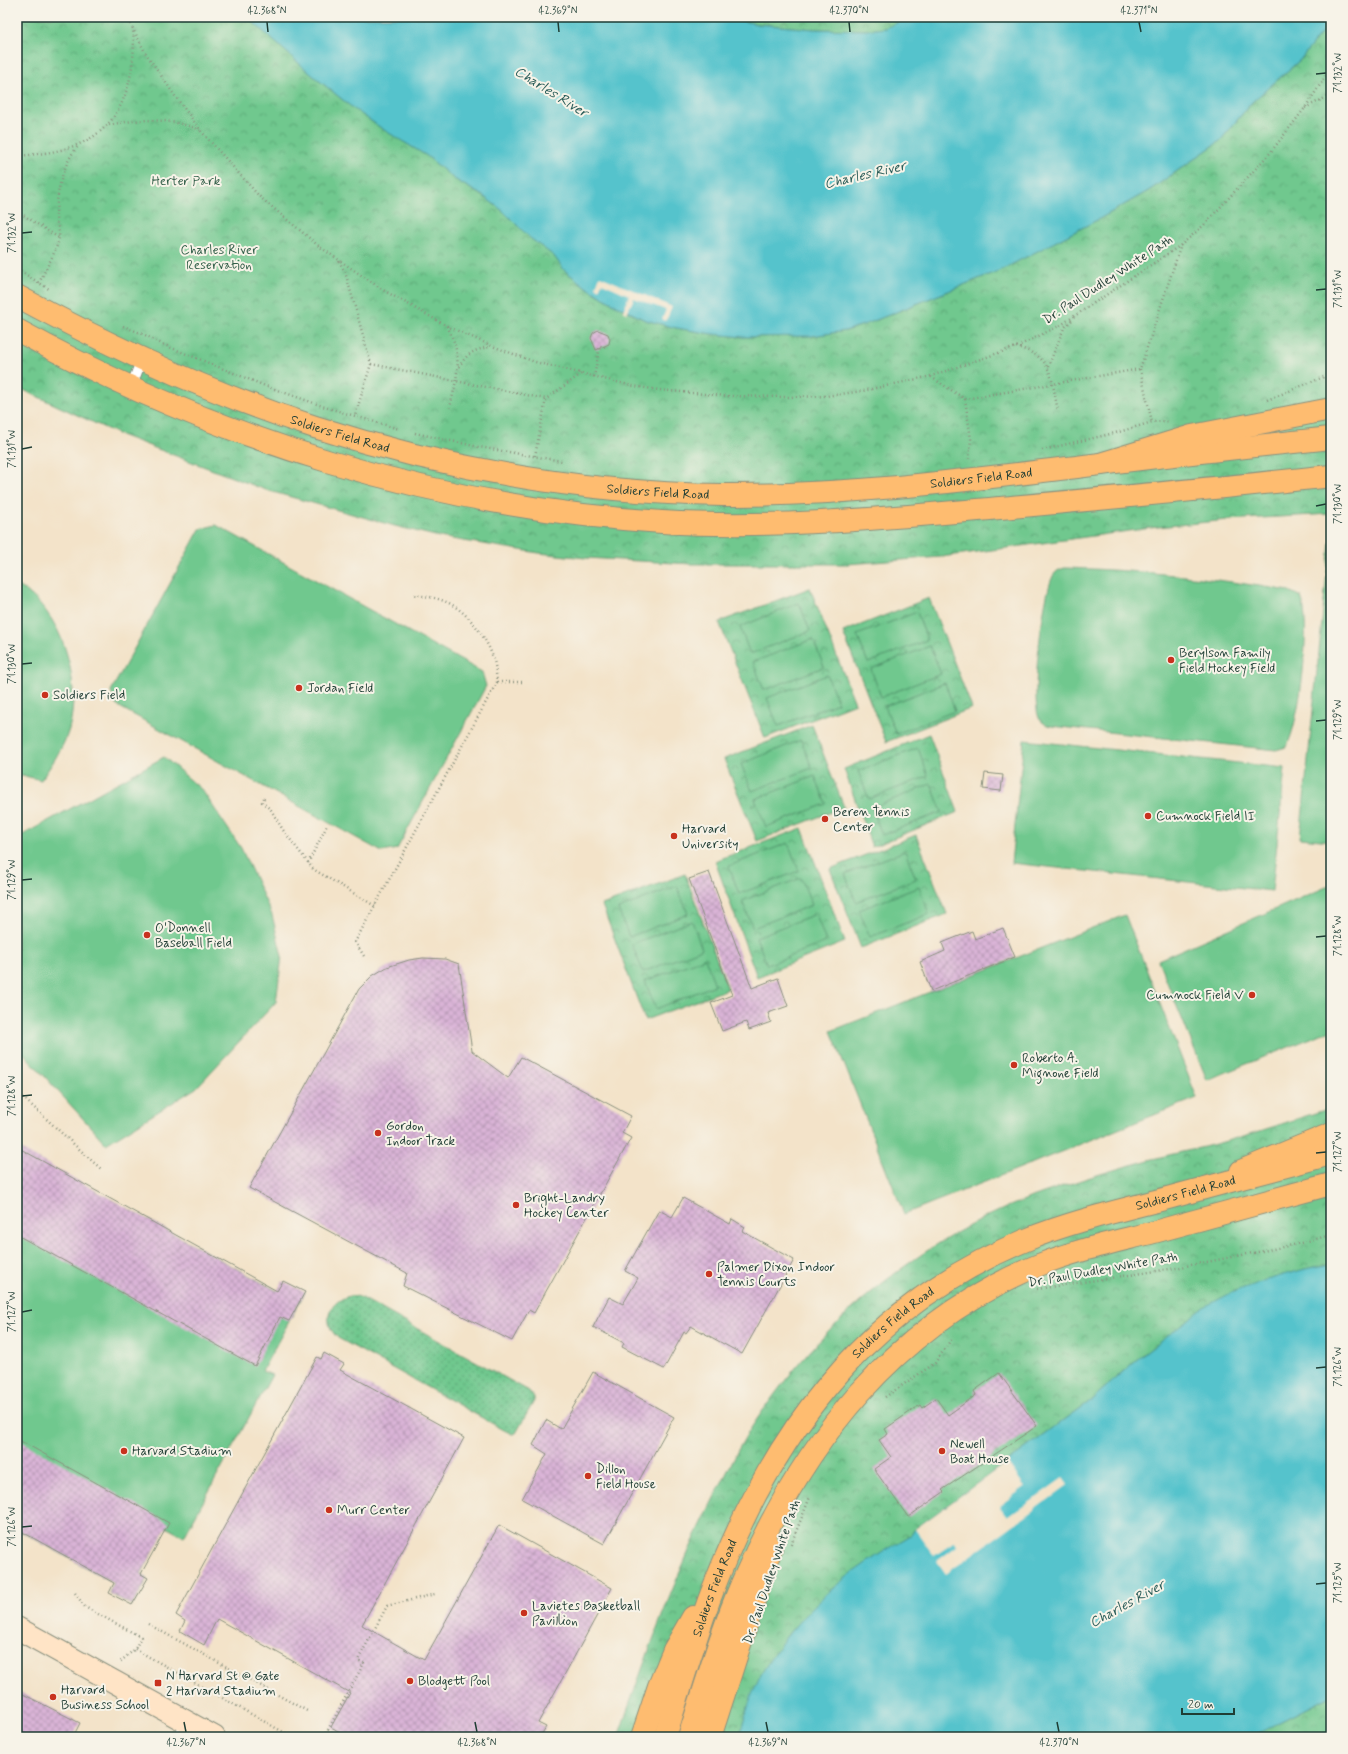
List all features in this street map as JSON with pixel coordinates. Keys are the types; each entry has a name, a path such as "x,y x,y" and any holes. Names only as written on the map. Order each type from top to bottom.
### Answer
{"main road":[{"name":"Soldiers Field Road","path":"17,296 71,326 142,359 274,413 397,451 467,466 563,483 684,494 759,495 868,490 979,479 1331,438"},
{"path":"17,330 87,367 174,406 258,439 339,465 444,492 525,507 609,518 663,522 754,525 852,521 1331,476"},
{"path":"1100,464 1192,436 1331,410"},
{"name":"Soldiers Field Road","path":"665,1737 702,1622 721,1569 752,1502 770,1468 795,1427 813,1402 844,1366 879,1332 898,1316 954,1276 982,1260 1027,1240 1087,1219 1193,1191 1331,1134"},
{"path":"1193,1191 1331,1154"},
{"name":"Soldiers Field Road","path":"689,1737 739,1590 767,1531 820,1441 864,1387 893,1358 925,1331 954,1310 1038,1266 1075,1253 1331,1184"},
{"path":"710,1737 770,1552 786,1497"},
{"path":"642,1737 659,1686 674,1650 721,1569"},
{"path":"17,1628 185,1730 214,1737"}],"lane":[{"path":"131,387 142,359"}],"path":[{"name":"Dr. Paul Dudley White Path","path":"127,17 156,70 201,131 260,197 285,219 338,260 400,301 447,326 492,346 535,362 594,377 659,390 727,396 826,396 863,391 931,376 1016,347 1061,325 1181,245 1226,202 1270,153 1305,108 1331,68"},
{"path":"109,125 116,114 128,86 134,54 132,27"},
{"path":"1305,108 1331,95"},
{"path":"17,156 58,151 79,144 109,125 133,121 160,120 187,125 201,131"},
{"path":"40,283 59,238 56,218 60,184 69,157 79,144"},
{"path":"17,211 59,238"},
{"path":"1152,422 1140,369 1181,245"},
{"path":"338,260 346,278 371,364 355,416"},
{"path":"17,269 52,290"},
{"path":"1048,367 1064,328 1078,314"},
{"path":"120,325 250,380 328,408 402,430"},
{"path":"447,326 456,347 458,368 450,408"},
{"path":"458,368 464,358 472,351 492,346"},
{"path":"594,377 600,346 605,347"},
{"path":"1016,347 1028,350 1038,355 1048,367 1058,411"},
{"path":"371,364 546,399"},
{"path":"931,376 965,399 1140,369"},
{"path":"535,456 546,399 581,374"},
{"path":"1260,403 1331,374"},
{"path":"963,460 969,459 971,439 965,399"},
{"path":"1037,451 1105,436 1152,422 1176,420"},
{"path":"409,432 478,447 567,462"},
{"path":"364,956 356,942 497,682 494,660 476,626 456,608 445,601 429,596 414,595"},
{"path":"497,682 523,682"},
{"path":"264,798 262,802 271,810 283,830 313,869 375,906"},
{"path":"308,863 328,824"},
{"path":"17,1092 102,1170"},
{"name":"Dr. Paul Dudley White Path","path":"1034,1290 1176,1268 1293,1245 1331,1235"},
{"path":"883,1399 935,1364 948,1342 957,1332"},
{"name":"Dr. Paul Dudley White Path","path":"790,1545 814,1490"},
{"path":"75,1593 85,1607 141,1637 135,1648 120,1662"},
{"path":"324,1737 364,1663 358,1660 387,1606 435,1594"},
{"path":"148,1624 309,1712"},
{"path":"135,1648 292,1737"},
{"path":"328,1730 340,1737"},
{"path":"1326,1737 1331,1734"}],"green space":[{"name":"Herter Park","path":"17,17 247,17 311,74 354,109 384,130 427,156 454,179 483,196 503,211 530,238 554,256 564,270 586,287 612,303 645,320 676,328 743,337 812,336 846,331 1003,269 1101,218 1150,190 1220,141 1252,102 1300,60 1331,21 1331,514 1227,520 1158,527 941,557 847,564 692,564 586,558 539,553 439,537 266,490 118,434 17,387"},
{"path":"725,17 909,17 886,28 866,30 814,29 757,24"},
{"name":"Jordan Field","path":"216,525 482,672 486,686 397,849 382,852 116,705 111,691 200,529"},
{"path":"1331,543 1331,841 1300,838"},
{"name":"Berylson Family Field Hockey Field","path":"1065,568 1150,573 1233,582 1289,591 1301,597 1304,609 1305,627 1303,673 1296,718 1286,747 1276,750 1051,726 1042,722 1039,718 1036,691 1039,647 1045,603 1053,576 1058,570"},
{"name":"Soldiers Field","path":"17,585 33,597 46,612 57,629 65,648 73,689 72,710 67,736 61,749 41,780 17,774"},
{"path":"810,588 855,703 765,738 719,622"},
{"path":"929,598 972,708 886,742 843,632"},
{"path":"799,603 810,631 750,654 740,627"},
{"path":"917,612 927,640 868,663 857,635"},
{"path":"813,639 824,667 764,690 753,662"},
{"path":"930,646 941,674 881,697 871,669"},
{"path":"827,675 838,703 778,726 767,698"},
{"path":"945,683 955,711 896,734 885,706"},
{"path":"812,725 844,807 757,841 724,759"},
{"path":"929,734 958,812 872,847 844,769"},
{"path":"801,740 812,768 752,791 741,764"},
{"name":"Cumnock Field II","path":"1024,740 1285,768 1272,891 1011,863"},
{"path":"918,748 928,776 869,799 858,771"},
{"name":"O'Donnell Baseball Field","path":"164,757 202,790 241,848 272,915 282,956 276,1002 196,1088 106,1144 17,1046 17,838"},
{"path":"815,776 826,804 766,827 755,799"},
{"path":"931,784 942,812 882,835 872,808"},
{"path":"802,828 845,942 757,977 715,861"},
{"path":"916,835 947,914 861,948 830,869"},
{"path":"788,843 799,871 739,894 729,866"},
{"path":"905,851 916,879 856,902 845,874"},
{"path":"685,874 728,989 645,1020 602,905"},
{"path":"801,878 812,905 753,928 742,901"},
{"name":"Cumnock Field V","path":"1331,885 1331,1030 1207,1080 1158,960"},
{"path":"677,886 688,914 629,937 618,909"},
{"path":"919,887 929,914 870,937 859,910"},
{"path":"816,914 826,942 767,965 756,937"},
{"name":"Roberto A. Mignone Field","path":"1125,915 1197,1098 904,1214 831,1031"},
{"path":"692,921 702,949 643,972 632,944"},
{"path":"705,958 715,985 656,1009 645,981"},
{"path":"1331,1108 1331,1264 1305,1269 1181,1326 1135,1361 1089,1402 915,1529 911,1535 854,1572 829,1591 789,1633 762,1673 749,1705 739,1737 618,1737 652,1641 677,1578 742,1442 772,1398 802,1361 834,1327 868,1295 905,1266 944,1240 985,1218 1027,1199 1118,1169 1237,1138"},
{"name":"Harvard Stadium","path":"17,1148 277,1291 305,1292 262,1371 272,1375 184,1537 166,1527 141,1574 148,1578 132,1605 109,1593 114,1583 17,1529"},
{"path":"349,1296 356,1296 364,1299 529,1391 534,1397 534,1401 516,1433 512,1434 504,1430 338,1338 330,1326 329,1314 336,1303"},
{"path":"1331,1696 1331,1737 1251,1737"}],"water":[{"name":"Charles River","path":"247,17 725,17 757,24 814,29 866,30 886,28 909,17 1331,17 1331,21 1300,60 1252,102 1220,141 1150,190 1101,218 1003,269 869,323 845,331 812,336 743,337 676,328 645,320 612,303 586,287 564,270 554,256 530,238 503,211 483,196 454,179 427,156 384,130 354,109 311,74"},
{"name":"Charles River","path":"1331,1264 1331,1696 1251,1737 739,1737 755,1687 763,1671 781,1643 814,1605 839,1583 866,1563 911,1535 915,1529 1089,1402 1135,1361 1206,1306 1233,1292 1263,1281 1305,1269"}],"pier":[{"path":"600,276 672,307 666,321 662,319 666,310 634,298 627,313 623,311 629,295 602,283 599,289 596,287"},
{"path":"1007,1462 1025,1487 999,1506 1008,1517 1063,1478 1068,1485 946,1574 937,1561 957,1546 955,1542 934,1556 915,1529"}],"building":[{"path":"598,330 608,334 610,339 609,344 596,350 591,338 593,333"},
{"path":"985,773 1003,775 1001,791 983,789"},
{"path":"709,872 752,988 778,978 788,1006 768,1013 771,1022 749,1030 746,1022 722,1031 711,1003 732,995 689,879"},
{"path":"1003,928 1015,957 931,991 920,962 945,951 942,943 972,931 975,939"},
{"path":"423,958 445,959 459,964 472,1051 508,1078 521,1057 631,1116 622,1133 631,1138 534,1313 529,1310 512,1341 403,1286 407,1273 249,1188 359,989 372,976 387,967 409,960"},
{"path":"17,1147 277,1291 283,1281 305,1292 289,1321 280,1317 255,1366 17,1235"},
{"name":"Palmer Dixon Indoor Tennis Courts","path":"683,1198 730,1224 732,1219 745,1227 742,1231 794,1260 742,1354 691,1326 686,1333 684,1332 664,1369 622,1347 624,1343 593,1327 609,1297 623,1304 638,1278 625,1271 659,1210 672,1217"},
{"path":"324,1353 344,1364 340,1370 464,1438 362,1625 424,1660 499,1525 612,1588 538,1723 546,1727 540,1737 349,1737 331,1727 350,1693 217,1619 204,1645 180,1631 185,1621 176,1615 317,1357 321,1359"},
{"name":"Dillon Field House","path":"593,1372 674,1417 604,1544 522,1499 547,1454 533,1445 546,1420 561,1429"},
{"name":"Newell Boat House","path":"999,1373 1037,1426 942,1490 944,1492 908,1517 874,1469 891,1457 879,1440 888,1434 885,1429 920,1405 922,1408 936,1398 948,1415 976,1395 974,1391"},
{"path":"17,1439 169,1523 141,1574 148,1578 132,1605 109,1593 114,1583 17,1529"},
{"path":"17,1691 80,1723 73,1737 17,1737"}],"place":[{"name":"Berylson Family Field Hockey Field","path":"1171,660"},
{"name":"Jordan Field","path":"299,688"},
{"name":"Soldiers Field","path":"45,695"},
{"name":"Cumnock Field II","path":"1148,816"},
{"name":"Beren Tennis Center","path":"825,819"},
{"name":"Harvard University","path":"674,836"},
{"name":"O'Donnell Baseball Field","path":"147,935"},
{"name":"Cumnock Field V","path":"1252,995"},
{"name":"Roberto A. Mignone Field","path":"1014,1065"},
{"name":"Gordon Indoor Track","path":"378,1133"},
{"name":"Bright-Landry Hockey Center","path":"516,1205"},
{"name":"Palmer Dixon Indoor Tennis Courts","path":"709,1274"},
{"name":"Harvard Stadium","path":"124,1451"},
{"name":"Newell Boat House","path":"942,1451"},
{"name":"Dillon Field House","path":"588,1476"},
{"name":"Murr Center","path":"329,1510"},
{"name":"Lavietes Basketball Pavillion","path":"524,1613"},
{"name":"Blodgett Pool","path":"410,1681"},
{"name":"N Harvard St @ Gate 2 Harvard Stadium","path":"158,1683"},
{"name":"Harvard Business School","path":"53,1697"}],"park label":[{"name":"Charles River Reservation","path":"219,258"}]}
